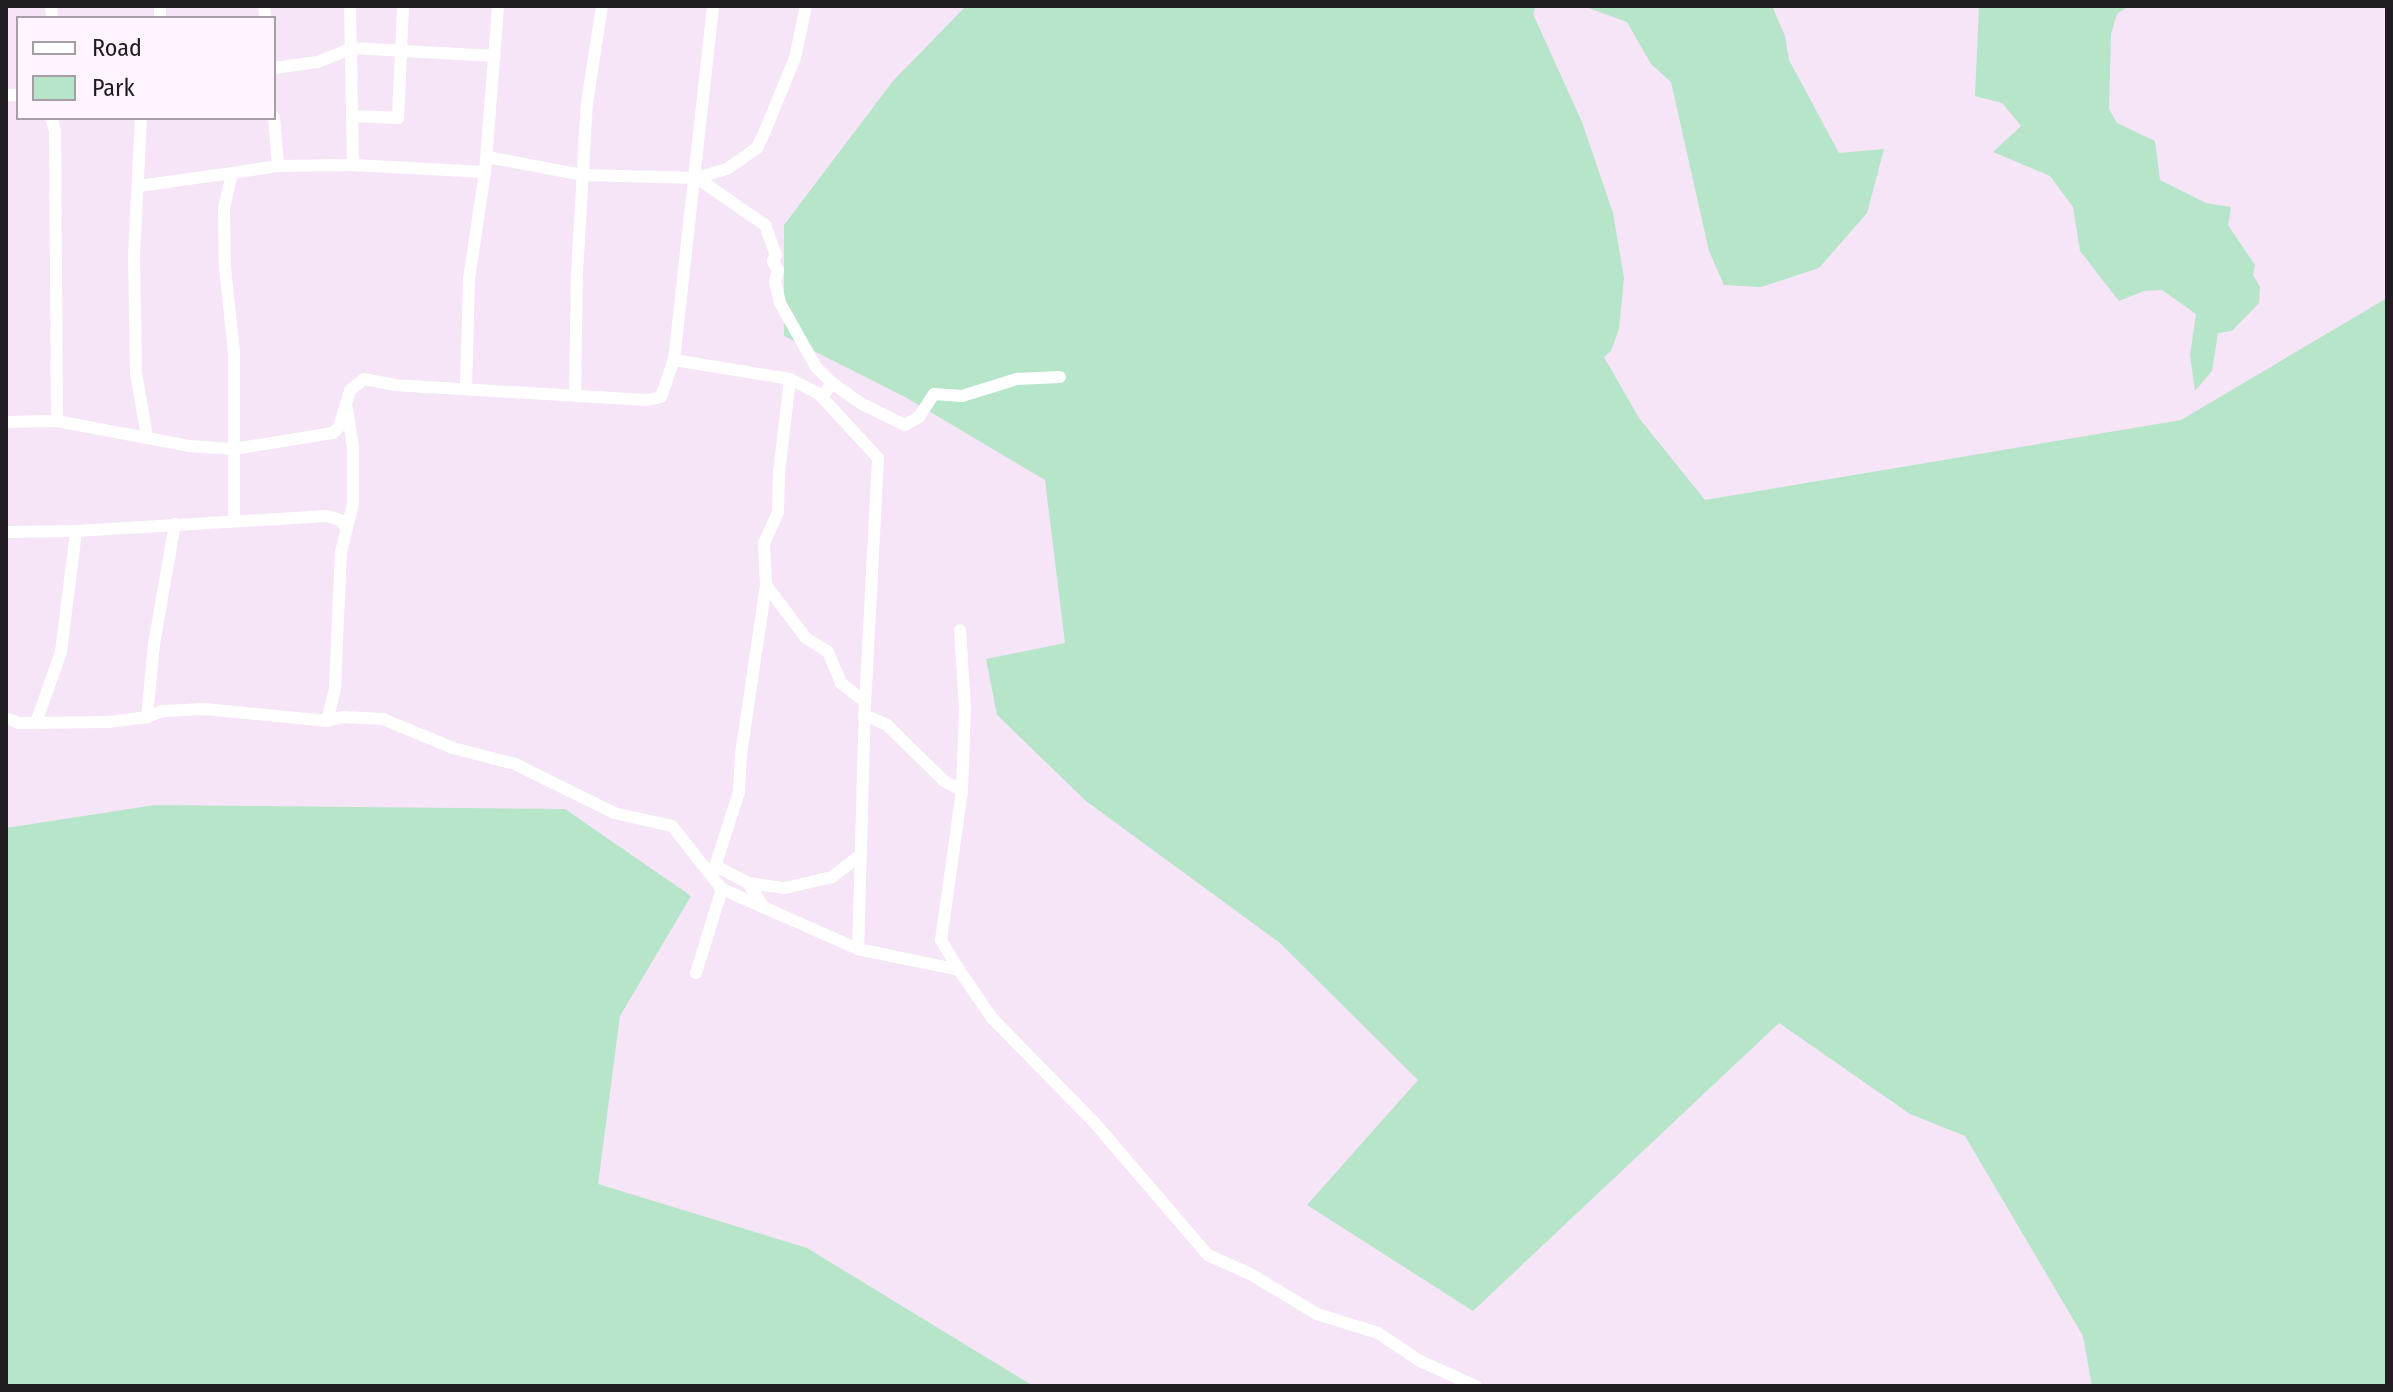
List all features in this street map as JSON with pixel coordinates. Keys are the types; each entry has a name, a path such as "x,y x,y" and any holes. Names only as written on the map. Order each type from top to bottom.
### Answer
{"street":[{"path":"350,6 353,165"},
{"path":"352,116 398,118 403,6"},
{"path":"466,387 469,279 487,157 498,6"},
{"path":"575,395 587,103 602,6"},
{"path":"6,422 57,421 189,446 234,449 333,433 350,390 364,379 394,385 647,400 661,397 674,360 697,178 713,6"},
{"path":"487,157 583,175 697,178 727,169 757,148 795,58 806,6"},
{"path":"276,68 318,62 352,48 495,56"},
{"path":"52,120 55,130 57,421"},
{"path":"141,120 134,257 136,373 147,437"},
{"path":"274,120 278,166"},
{"path":"139,186 278,166 353,165 485,172"},
{"path":"232,173 224,208 225,268 234,353 234,521"},
{"path":"697,178 765,225 776,255 773,261 778,271 775,281 780,303 816,367 832,383 862,404 905,425 919,417 934,394 962,396 1017,379 1060,377"},
{"path":"674,360 790,379 822,397 878,458 864,708 858,949"},
{"path":"714,871 739,792 741,754 766,585 764,543 778,512 779,472 790,379"},
{"path":"822,397 832,383"},
{"path":"327,721 335,688 345,526 353,504 353,447 346,405"},
{"path":"6,532 76,531 327,516 340,520 345,526"},
{"path":"147,717 149,674 175,524"},
{"path":"37,720 61,652 76,531"},
{"path":"766,585 806,638 828,652 841,683 864,708 887,725 944,781 962,790"},
{"path":"960,630 965,708 962,790 941,940 959,970 992,1018 1093,1121 1208,1255 1252,1275 1317,1314 1378,1333 1420,1361 1476,1386"},
{"path":"6,718 19,723 37,720 108,722 147,717 163,711 205,709 327,721 343,717 383,719 453,748 515,764 614,813 672,826 714,871 722,889 696,973"},
{"path":"714,871 748,883 785,888 832,877 861,854"},
{"path":"748,883 764,908"},
{"path":"722,889 858,949 959,970"}],"green space":[{"path":"966,6 1536,6 1533,14 1582,122 1613,213 1624,278 1619,329 1611,351 1604,357 1639,418 1705,500 2181,420 2387,298 2387,1386 2092,1386 2083,1336 1965,1136 1910,1114 1779,1023 1473,1311 1307,1205 1418,1080 1280,943 1086,801 997,715 986,659 1065,643 1045,480 905,397 784,336 784,225 893,81"},
{"path":"1583,6 1772,6 1785,36 1789,60 1839,153 1884,149 1867,213 1819,268 1761,287 1724,285 1709,251 1671,82 1651,64 1627,22"},
{"path":"1979,6 2129,6 2117,14 2111,34 2109,109 2117,123 2155,141 2160,180 2206,203 2231,207 2228,225 2255,265 2253,275 2260,287 2259,303 2232,331 2218,333 2212,371 2195,391 2190,355 2196,314 2162,290 2144,291 2119,301 2080,251 2073,207 2050,176 1993,152 2021,126 2002,103 1975,96"},
{"path":"155,805 565,809 691,896 620,1016 598,1184 807,1248 1033,1386 6,1386 6,828"}]}
